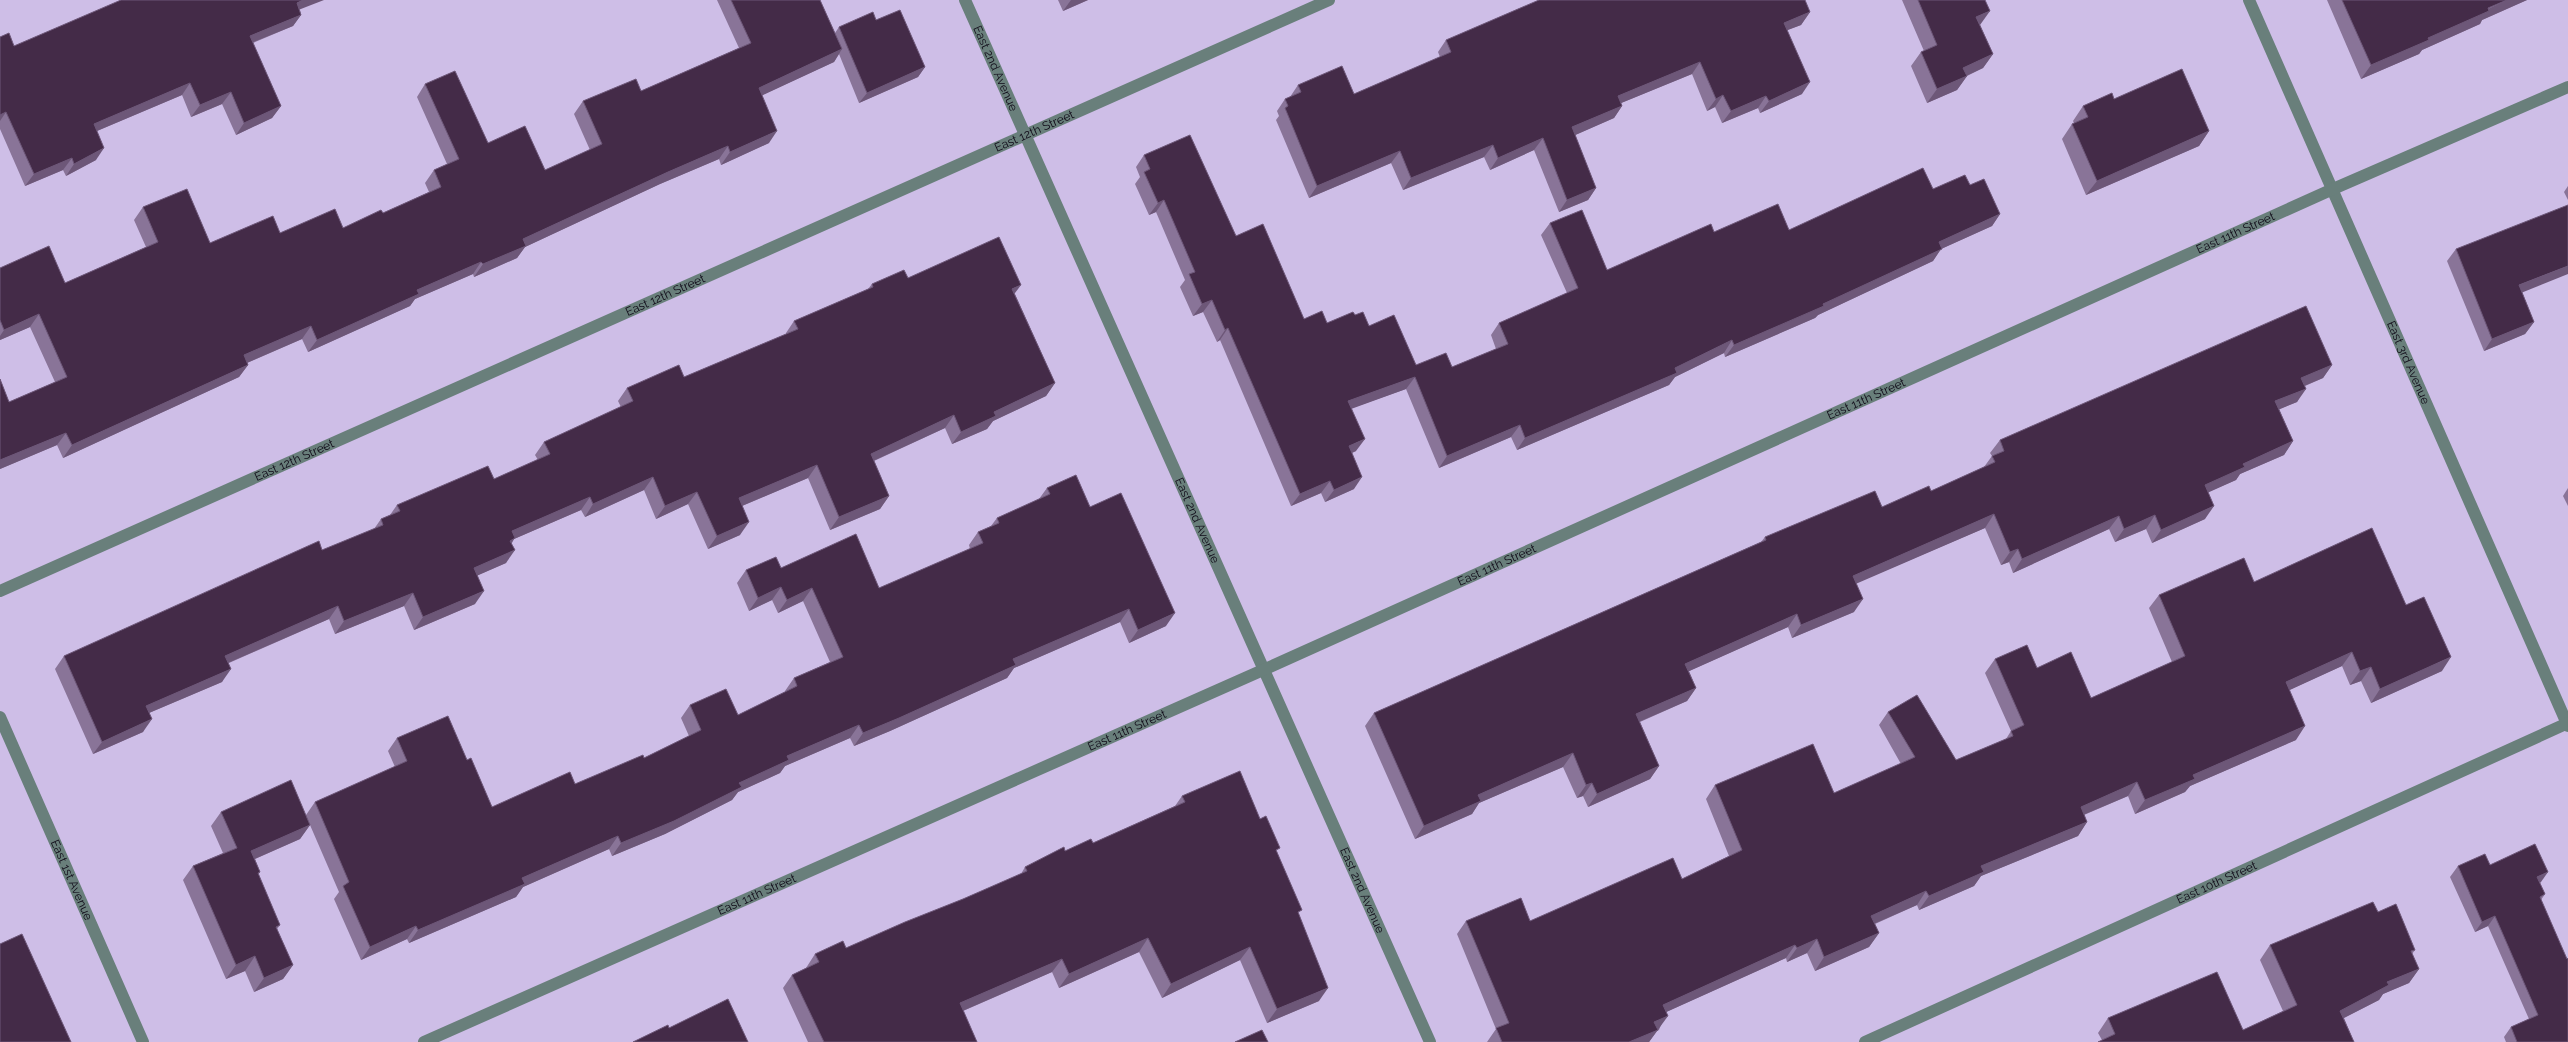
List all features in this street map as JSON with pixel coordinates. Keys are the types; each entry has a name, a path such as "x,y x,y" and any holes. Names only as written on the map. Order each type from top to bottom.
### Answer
{"street":[{"name":"East 2nd Avenue","path":"965,0 1430,1042"},
{"name":"East 12th Street","path":"0,591 1026,137 1329,0"},
{"name":"East 3rd Avenue","path":"2249,0 2568,724"},
{"name":"East 11th Street","path":"424,1042 1263,670 2333,189 2568,87"},
{"name":"East 1st Avenue","path":"0,717 143,1042"},
{"name":"East 10th Street","path":"1866,1042 2568,724"}],"building":[{"path":"121,0 303,0 297,3 301,15 250,36 281,106 244,123 231,92 200,105 190,83 94,124 104,148 74,164 72,158 34,174 6,112 0,115 0,37 9,33 14,46"},
{"path":"731,0 820,0 842,49 759,88 777,131 730,152 728,146 668,172 523,239 526,246 483,264 481,262 417,290 419,294 317,340 311,326 244,355 248,365 72,445 66,433 0,460 0,379 9,402 67,377 39,314 4,330 0,320 0,268 49,246 65,283 158,242 143,207 187,189 210,243 273,216 280,233 335,209 343,228 381,210 383,213 441,187 434,170 459,159 425,84 455,71 488,143 525,126 545,170 602,144 583,101 636,79 641,91 751,43"},
{"path":"1539,0 1805,0 1810,12 1784,23 1810,82 1769,101 1766,96 1731,111 1723,95 1716,99 1700,62 1618,96 1622,106 1572,127 1596,188 1567,200 1543,138 1498,158 1493,145 1411,178 1400,151 1317,186 1285,108 1288,106 1285,99 1301,92 1298,85 1342,66 1354,94 1451,52 1446,40"},
{"path":"1918,0 1985,0 1990,11 1976,17 1993,54 1963,68 1967,76 1937,89 1921,52 1937,45"},
{"path":"2342,0 2507,0 2488,8 2489,11 2428,38 2429,40 2371,65"},
{"path":"900,10 925,67 867,93 839,27 873,12 876,20"},
{"path":"2182,69 2209,131 2097,181 2072,124 2088,117 2083,106 2112,93 2114,99"},
{"path":"1190,135 1236,236 1263,224 1304,319 1322,311 1327,323 1353,312 1355,315 1363,312 1369,326 1394,315 1416,365 1446,353 1452,367 1508,344 1499,323 1578,288 1550,223 1582,210 1607,270 1711,224 1714,232 1778,204 1789,230 1923,168 1933,189 1965,175 1970,185 1984,179 2000,214 1939,242 1942,249 1823,304 1824,306 1734,345 1732,340 1675,368 1677,373 1525,438 1520,425 1447,456 1415,377 1348,401 1365,439 1349,446 1362,477 1334,490 1330,481 1300,494 1228,328 1225,330 1212,300 1202,304 1189,274 1195,272 1164,200 1158,203 1144,172 1150,169 1144,155"},
{"path":"2568,205 2568,266 2519,285 2534,322 2492,339 2456,249"},
{"path":"999,237 1021,285 1012,289 1055,383 994,412 996,416 961,432 954,415 871,454 889,496 839,517 817,465 739,498 749,522 717,536 697,492 665,506 653,477 593,504 590,497 512,531 515,538 510,541 515,550 474,568 484,591 423,617 413,593 344,621 338,606 225,656 231,669 146,706 152,719 102,742 64,656 319,541 322,550 383,525 381,519 400,511 397,505 488,466 494,479 550,454 544,442 633,401 627,388 679,365 684,377 798,329 794,321 873,287 872,284 904,270 908,278"},
{"path":"2306,306 2332,365 2301,378 2306,389 2275,401 2293,441 2243,464 2245,467 2205,485 2214,506 2161,530 2155,515 2124,529 2119,516 2022,559 2018,549 2010,552 1994,514 1853,576 1863,599 1801,625 1797,614 1685,664 1696,688 1636,714 1659,766 1597,794 1592,783 1586,785 1573,753 1478,795 1481,801 1424,826 1374,713 1766,540 1765,537 1875,491 1882,507 1929,486 1931,491 1995,462 1992,456 2004,451 2000,440"},
{"path":"1076,475 1090,507 1121,493 1175,613 1138,630 1129,609 1013,659 1016,665 899,718 863,733 859,725 787,756 789,760 739,783 742,787 674,821 621,843 618,836 522,878 525,884 418,930 416,926 370,947 343,886 349,882 315,802 407,761 397,738 448,716 467,760 471,758 492,807 570,772 575,784 643,755 644,758 701,730 690,705 726,689 738,715 797,686 794,678 843,657 812,588 787,600 781,587 758,598 746,570 776,557 781,568 856,534 879,588 983,543 978,532 999,523 997,518 1050,494 1047,488"},
{"path":"2372,528 2406,605 2424,597 2451,657 2380,689 2371,667 2360,671 2352,652 2286,682 2305,726 2193,775 2195,779 2145,800 2137,782 2081,807 2087,822 1981,866 1984,872 1929,896 1926,891 1871,916 1879,933 1824,957 1817,939 1797,948 1795,945 1663,1005 1668,1016 1654,1022 1658,1030 1629,1042 1502,1042 1496,1028 1509,1023 1466,921 1521,898 1530,921 1673,858 1682,879 1742,850 1715,785 1813,744 1834,793 1915,757 1888,712 1917,695 1956,760 2013,736 2011,731 2024,725 1995,659 2027,645 2037,668 2071,652 2091,698 2185,656 2159,595 2244,558 2254,582"},
{"path":"1240,771 1260,819 1266,816 1280,848 1276,850 1302,910 1298,912 1328,988 1277,1009 1250,947 1171,984 1148,938 1069,974 1062,959 960,1003 977,1042 824,1042 792,975 819,962 815,954 843,941 846,948 963,899 1027,871 1025,867 1064,847 1065,851 1091,839 1093,843 1185,802 1182,796"},
{"path":"291,780 310,825 251,851 260,872 258,873 280,925 276,927 293,965 264,978 255,956 236,965 193,866 237,848 221,812"},
{"path":"2535,844 2548,872 2537,877 2545,894 2540,897 2568,958 2568,1042 2517,1042 2511,1027 2538,1015 2495,916 2482,922 2458,866 2485,854 2490,865"},
{"path":"2373,902 2378,912 2396,904 2415,950 2411,951 2419,969 2387,982 2389,985 2340,1011 2354,1042 2098,1042 2115,1034 2108,1018 2217,972 2243,1030 2297,1005 2270,945"},
{"path":"22,934 71,1042 0,1042 0,944"},
{"path":"728,999 748,1042 633,1042 668,1025 669,1028"},
{"path":"1262,1030 1268,1042 1235,1042"}]}
